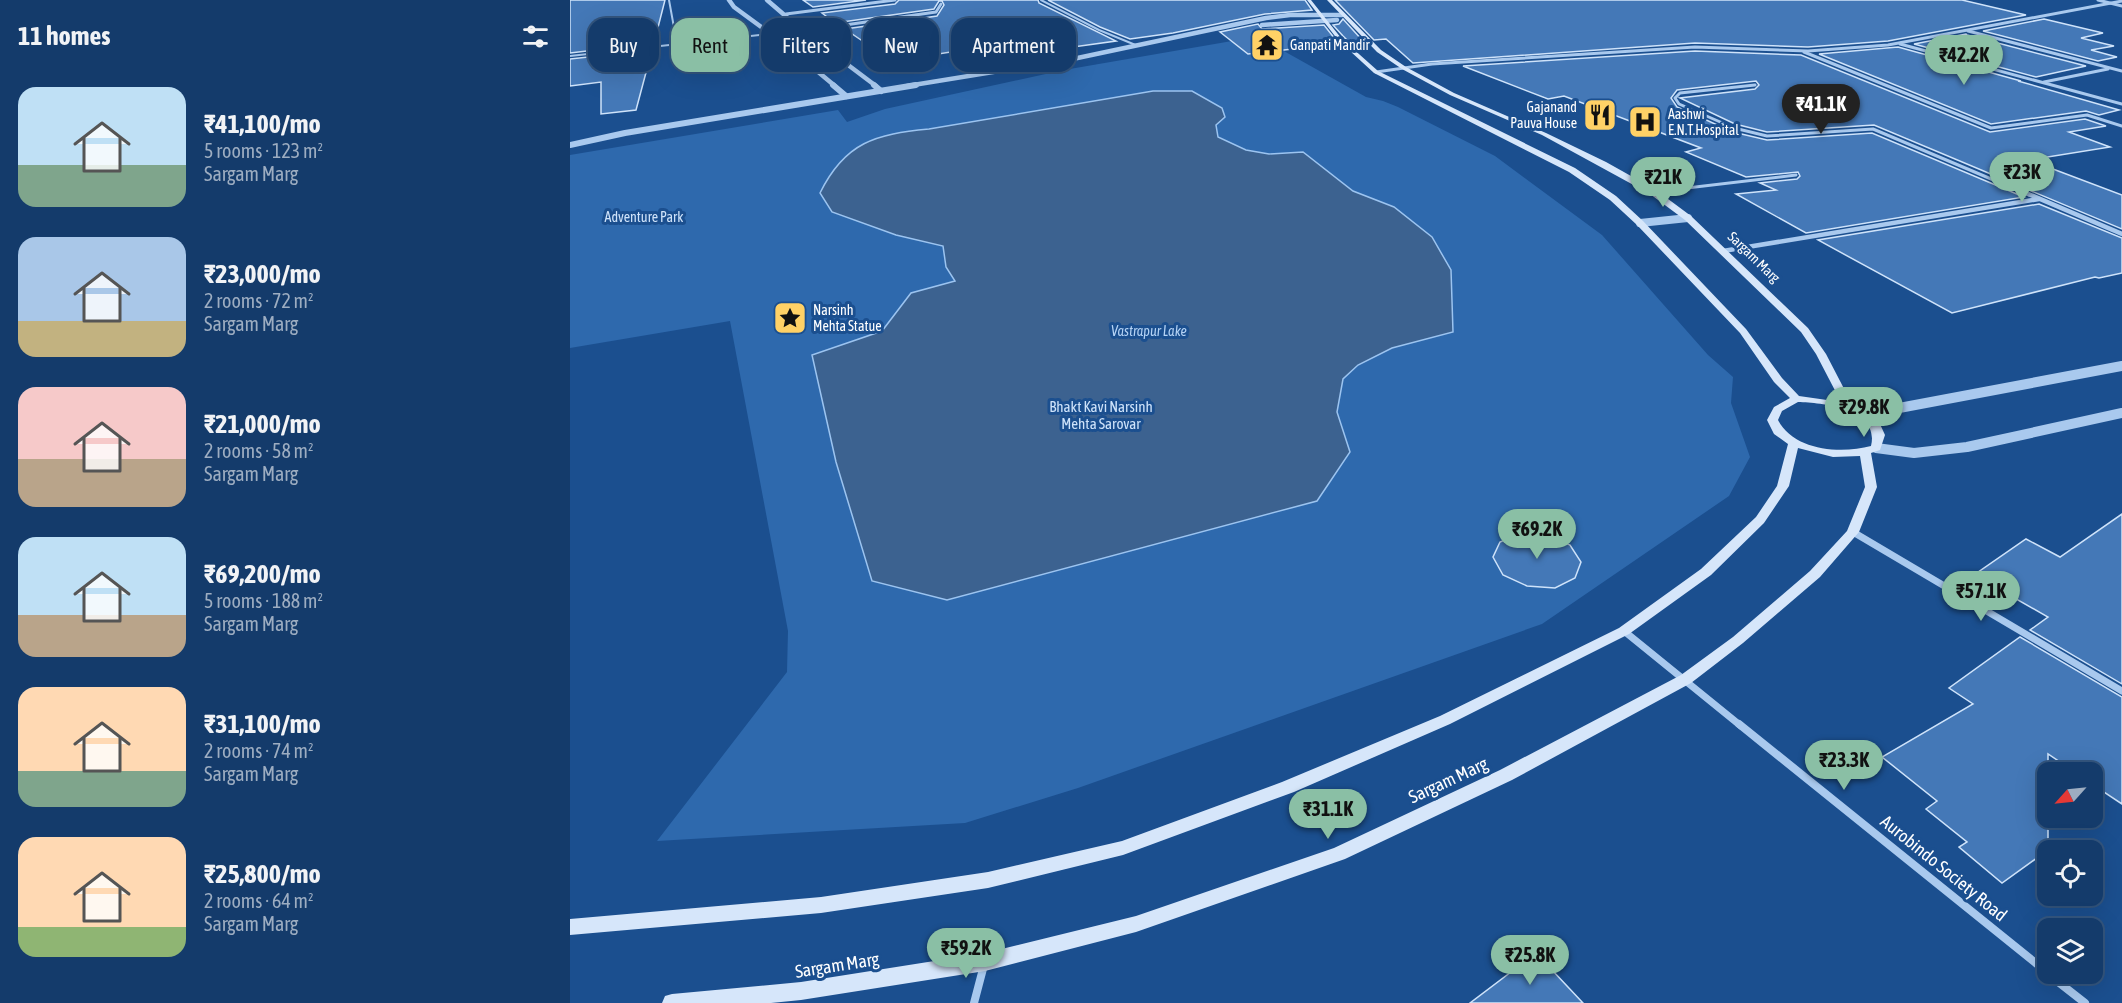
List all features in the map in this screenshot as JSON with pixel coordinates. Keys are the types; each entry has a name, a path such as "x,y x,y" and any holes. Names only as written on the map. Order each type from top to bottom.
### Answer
{"main road":[{"name":"Sargam Marg","path":"1329,0 1379,51 1404,68 1452,94 1544,134 1653,192 1688,218 1805,330 1821,354 1848,406"},
{"path":"1311,3 1360,60 1376,72 1572,170 1613,198 1640,223 1743,331 1778,380 1796,399"},
{"path":"1863,415 1848,406 1812,399 1796,399 1782,404 1774,411 1772,420 1776,429 1794,443 1821,453 1838,455 1871,451"},
{"name":"Sargam Marg","path":"672,1003 801,991 985,962 1136,924 1339,854 1506,775 1686,679 1738,640 1815,574 1853,532 1871,487 1871,451 1880,440 1880,432 1875,423 1863,415"},
{"path":"570,927 821,905 988,880 1123,848 1288,787 1445,720 1624,631 1706,572 1760,520 1782,486 1794,443"}],"street":[{"path":"729,0 734,7 761,28"},
{"path":"767,0 790,18"},
{"path":"786,14 895,0"},
{"path":"2098,0 2122,6"},
{"path":"1376,72 1432,64 1695,47 1800,51 1897,43 2122,1"},
{"path":"1290,15 1309,10 1311,3"},
{"path":"851,24 936,12 941,4"},
{"path":"570,145 625,133 1138,46 1266,18 1319,14 1343,16"},
{"path":"1214,30 1325,21 1343,16"},
{"path":"1280,24 1311,26 1335,33"},
{"path":"1966,31 2122,70"},
{"path":"1897,43 2122,104"},
{"path":"1800,51 1991,128 2088,115 2122,126"},
{"path":"851,65 881,91"},
{"path":"2043,82 2111,68"},
{"path":"816,72 846,96"},
{"path":"1755,85 1680,93 1675,98 1679,104 1751,133 1779,136 1855,128 1873,129 2122,234"},
{"path":"1653,192 1796,176"},
{"path":"1723,251 2040,199"},
{"path":"1640,223 1688,218"},
{"path":"1863,415 2122,366"},
{"path":"1871,451 1914,453 1967,447 2120,415"},
{"path":"1853,532 2122,691"},
{"name":"Aurobindo Society Road","path":"1624,631 2037,964"},
{"path":"974,1003 985,962"},
{"name":"Aurobindo Society Road","path":"2062,984 2085,1003"}],"lane":[{"path":"669,0 672,18"},
{"path":"1041,0 1099,30 1138,46"},
{"path":"570,56 671,45"}],"green space":[{"name":"Bhakt Kavi Narsinh Mehta Sarovar","path":"1232,41 1248,54 1282,50 1366,97 1398,107 1495,156 1602,235 1708,355 1733,377 1731,403 1750,457 1729,496 1542,624 1078,788 965,823 657,841 787,672 788,631 730,321 570,348 570,155 838,110 847,122 885,109 1055,72 1076,72 1076,68"}],"water":[{"name":"Vastrapur Lake","path":"1153,91 1192,91 1222,108 1225,117 1216,125 1218,137 1246,150 1269,154 1303,152 1353,191 1394,207 1432,237 1451,270 1453,332 1392,348 1358,365 1343,379 1337,412 1350,452 1317,501 947,600 872,581 836,462 812,355 882,331 911,293 955,281 946,267 943,246 896,235 832,212 820,193 840,162 864,144 878,138"}],"building":[{"path":"570,0 665,0 659,23 659,18 588,18 588,51 570,53"},
{"path":"803,0 866,0 813,7"},
{"path":"899,0 1038,0 1039,3 1069,18 951,18 951,52 939,54 939,18 923,18 937,16 944,5 942,1 939,1 934,9 851,21 851,18 828,18 822,13 895,4"},
{"path":"1048,0 1305,0 1312,10 1265,14 1173,33 1130,39 1100,27"},
{"path":"1335,0 1962,0 2026,15 1888,41 1808,47 1695,43 1413,63 1386,39 1374,40"},
{"path":"1343,19 1363,41 1350,43 1333,25 1339,24"},
{"path":"2044,19 2103,33 2081,38 2114,46 2091,50 2117,57 2098,61 1983,31"},
{"path":"1076,21 1116,41 1076,47"},
{"path":"1258,24 1262,29 1324,25 1339,44 1248,54 1220,32"},
{"path":"863,26 863,41 851,33 851,28"},
{"path":"1966,34 2086,66 2036,77 1914,44"},
{"path":"1898,47 2119,110 2099,115 2086,111 1991,124 1819,54"},
{"path":"1695,51 1801,55 1990,132 2085,119 2106,126 2069,132 2110,147 2029,160 2122,195 2122,229 1874,125 1767,132 1735,124 1680,98 1755,89 1759,85 1756,81 1677,90 1671,98 1677,107 1733,132 1767,140 1872,133 2024,197 1806,233 1736,194 1776,190 1760,183 1797,179 1800,176 1798,172 1746,177 1686,152 1701,148 1564,96 1548,99 1463,66"},
{"path":"588,57 588,72 646,72 636,110 601,114 601,82 570,86 570,59"},
{"path":"2039,204 2122,238 2122,273 2095,277 1952,313 1818,240"},
{"path":"2122,514 2122,684 2030,630 2048,617 1974,575 2026,539 2060,557"},
{"path":"1521,533 1547,534 1570,545 1581,562 1575,578 1555,588 1527,586 1503,575 1493,557 1500,542"},
{"path":"2020,637 2122,697 2122,804 2103,791 2103,762 2060,762 2048,754 2048,762 2037,762 2037,828 2048,828 2048,840 2037,840 2037,858 2002,883 1959,847 1967,842 1926,809 1937,801 1882,757 1973,704 1949,688"},
{"path":"1536,953 1583,1003 1470,1003"}],"place":[{"name":"Ganpati Mandir","path":"1267,45"},
{"name":"Gajanand Pauva House","path":"1600,115"},
{"name":"Aashwi E.N.T.Hospital","path":"1645,122"},
{"name":"Narsinh Mehta Statue","path":"790,318"}],"park label":[{"name":"Adventure Park","path":"644,217"}]}
